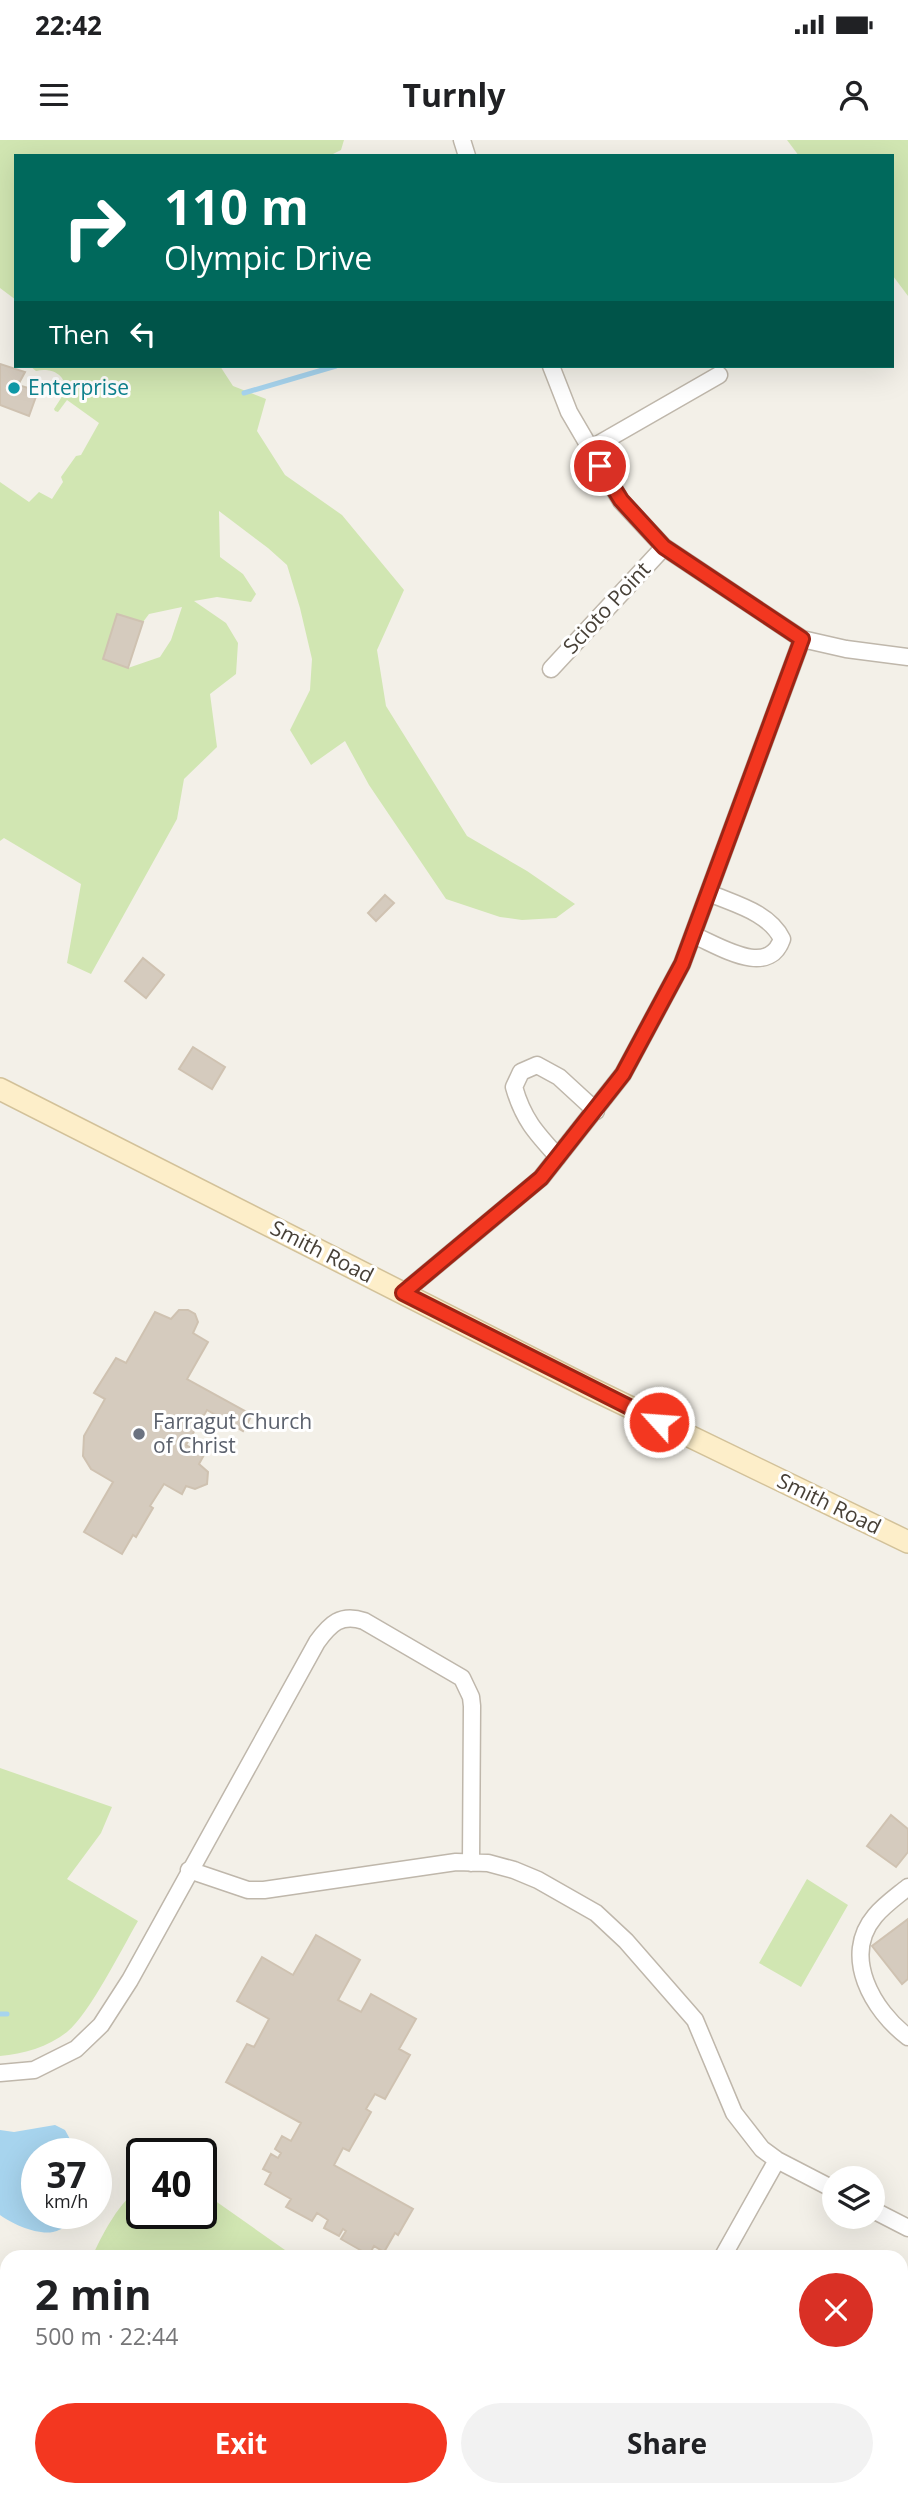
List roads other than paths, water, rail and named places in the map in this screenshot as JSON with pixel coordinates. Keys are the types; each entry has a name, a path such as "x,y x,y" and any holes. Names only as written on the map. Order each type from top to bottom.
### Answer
{"street":[{"path":"552,368 569,412 621,500 664,547 802,639 846,649 908,657"},
{"path":"590,449 719,375"},
{"name":"Scioto Point","path":"551,669 664,547"},
{"path":"403,1293 541,1178 623,1074 682,964 802,639"},
{"path":"692,935 755,960 768,958 778,949 782,939 776,928 765,918 709,893"},
{"path":"558,1157 532,1129 520,1108 514,1087 521,1072 537,1065 559,1077 596,1111"},
{"name":"Smith Road","path":"0,1089 588,1387 908,1542"},
{"path":"0,2073 34,2070 76,2049 101,2025 130,1980 317,1642 337,1619 365,1621 462,1678 466,1685 472,1706 471,1863"},
{"path":"189,1870 248,1891 456,1862 488,1863 538,1880 596,1913 626,1941 699,2027 734,2113 762,2149 777,2160 822,2183"},
{"path":"908,1887 875,1916 864,1935 861,1953 865,1984 877,2007 892,2025 908,2037"},
{"path":"726,2250 777,2160"},
{"path":"885,2216 908,2228"}],"water":[{"path":"55,2125 65,2130 69,2138 21,2138 21,2226 0,2215 0,2130 14,2132"},
{"path":"29,2229 60,2229 47,2232"}],"waterway":[{"path":"244,393 329,368"},
{"path":"0,2014 7,2014"}],"place":[{"name":"Enterprise","path":"14,388"},
{"name":"Farragut Church of Christ","path":"139,1434"}]}
